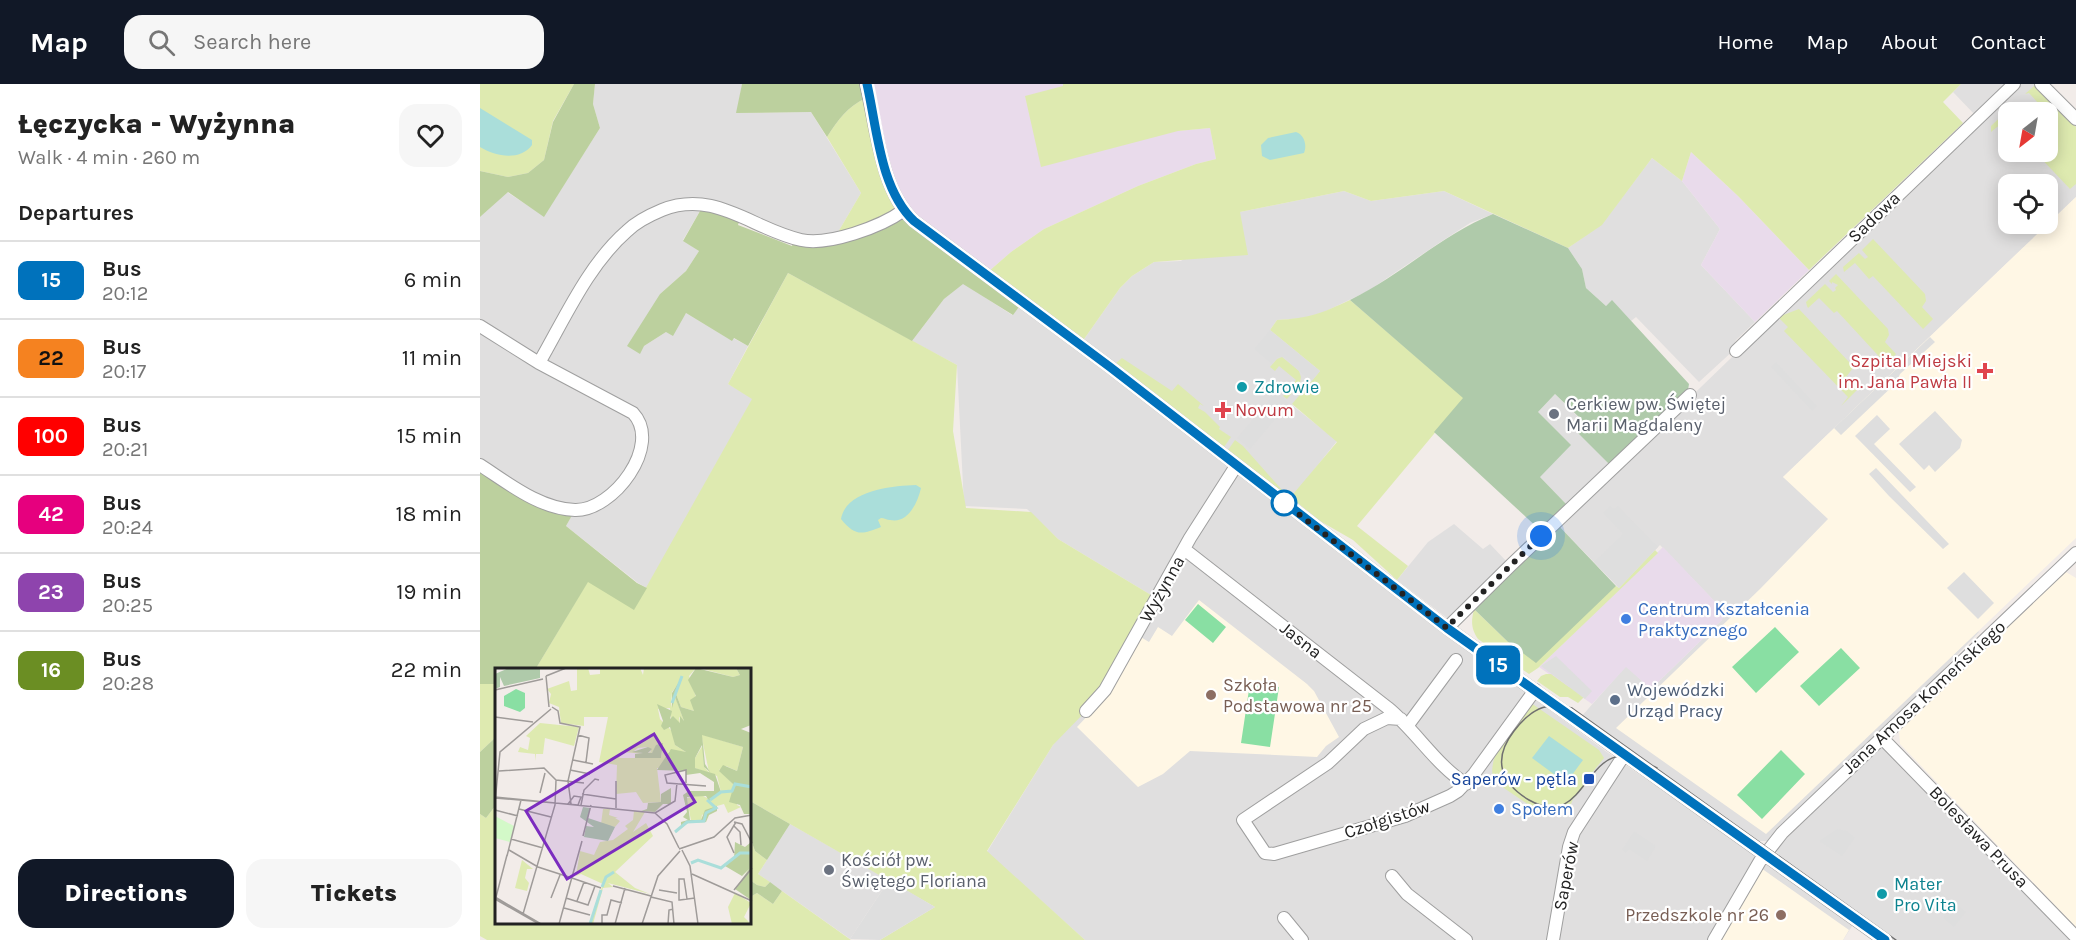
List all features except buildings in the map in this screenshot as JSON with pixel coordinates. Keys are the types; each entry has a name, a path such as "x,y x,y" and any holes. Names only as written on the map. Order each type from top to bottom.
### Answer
{"street":[{"path":"867,84 891,188 904,210 935,238 1080,344 1447,628 1884,940"},
{"name":"Sadowa","path":"1737,351 2014,84"},
{"path":"2041,84 2076,119"},
{"path":"539,363 580,292 609,249 633,225 660,211 684,204 711,205 795,238 813,241 846,236 882,222 904,210"},
{"path":"480,326 539,363 633,413 639,419 643,442 629,473 613,494 603,502 574,510 542,502 480,465"},
{"path":"1447,628 1690,395"},
{"name":"Wyżynna","path":"1086,711 1105,690 1184,549 1236,466"},
{"name":"Jasna","path":"1184,549 1404,722 1451,774 1466,784"},
{"name":"Jana Amosa Komeńskiego","path":"1714,940 1774,843 1827,789 2076,553"},
{"path":"1404,722 1456,660"},
{"name":"Czołgistów","path":"1404,722 1387,718 1364,729 1328,764 1243,820 1265,853 1274,854 1413,813 1450,796 1466,784 1535,690"},
{"name":"Bolesława Prusa","path":"1882,738 2076,937"},
{"name":"Saperów","path":"1553,940 1569,848 1574,832 1624,754"},
{"path":"1392,876 1407,894 1466,940"},
{"path":"1284,918 1302,940"}],"shaded area":[{"path":"595,84 742,84 737,113 811,112 861,193 834,239 813,241 704,204 683,240 699,251 686,271 660,294 644,346 666,332 686,313 731,340 733,338 748,346 728,384 753,398 647,588 566,526 574,511 563,509 480,465 480,217 507,192 544,216 600,128 593,104"},
{"path":"871,84 1063,84 1178,131 1210,128 1216,159 1196,164 1138,186 1044,229 1011,252 988,272 957,250 907,207 891,174"},
{"path":"1961,84 2011,84 1977,117 1953,92"},
{"path":"2015,84 2037,84 2055,102 1998,102 1998,162 2058,162 2058,105 2076,123 2076,197 2058,214 2058,174 1998,174 1998,234 2038,234 1783,477 1979,632 1873,743 1767,841 1756,841 1581,717 1626,666 1651,689 1722,620 1722,609 1660,545 1619,588 1558,525"},
{"path":"1691,152 1738,196 1809,270 1755,322 1701,265 1720,229 1682,181"},
{"path":"1652,158 1682,181 1720,229 1701,265 1755,322 1736,340 1735,349 1699,382 1636,317 1631,321 1612,301 1606,306 1586,288 1582,269 1568,248 1602,224"},
{"path":"1344,191 1371,201 1444,191 1493,214 1470,223 1368,291 1322,313 1304,318 1277,320 1270,330 1320,371 1292,405 1337,441 1289,501 1082,342 1120,288 1132,276 1154,262 1181,261 1240,212"},
{"path":"2076,197 2076,538 1766,834 1616,728 1760,589 1828,519 1783,477 2037,234 2058,234 2058,214"},
{"path":"963,283 1012,315 1021,304 1450,637 1604,750 1854,923 1843,940 1085,940 987,852 1053,745 1156,598 1058,539 1027,509 964,506 957,365 912,341 944,299"},
{"path":"1270,330 1320,371 1311,382 1284,357 1278,357 1272,364 1254,349"},
{"path":"1930,337 1935,342 1900,374 1896,383 1841,435 1834,428"},
{"path":"1776,362 1817,406 1812,411 1771,367"},
{"path":"1276,392 1289,403 1250,449 1237,438"},
{"path":"1555,394 1584,423 1577,431 1610,465 1567,505 1540,477 1538,412"},
{"path":"1935,411 1962,440 1960,448 1935,472 1929,465 1924,470 1899,444"},
{"path":"1877,415 1890,429 1874,444 1916,487 1910,492 1855,436"},
{"path":"1876,468 1949,544 1943,549 1889,496 1869,474"},
{"path":"1610,506 1614,509 1618,506 1658,547 1619,588 1594,562 1623,534 1603,513"},
{"path":"1454,524 1483,549 1490,544 1507,562 1451,617 1447,618 1397,580 1428,542"},
{"path":"1663,547 1722,609 1724,614 1722,620 1651,689 1626,667 1592,704 1539,667"},
{"path":"1964,572 1994,603 1978,619 1947,588"},
{"path":"2066,572 2076,578 2076,927 1900,744 1899,731"},
{"name":"Szkoła Podstawowa nr 25","path":"1199,600 1307,684 1314,691 1339,737 1326,746 1317,757 1190,751 1163,774 1138,787 1077,727 1109,693 1139,636 1149,642 1158,627 1172,636"},
{"path":"1556,656 1592,691 1585,699 1541,666"},
{"path":"1882,743 2071,940 1892,940 1779,858 1776,851 1779,842"},
{"path":"790,824 889,880 850,939 758,874"},
{"path":"1837,829 1847,831 1855,838 1842,856 1819,841"},
{"path":"1634,831 1656,846 1647,861 1629,849 1626,853 1622,850"},
{"name":"Przedszkole nr 26","path":"1761,868 1849,930 1843,940 1720,940"},
{"path":"889,880 935,907 880,940 850,939"},
{"path":"1938,890 1966,912 1954,927 1943,918 1946,913 1930,900"}],"green space":[{"path":"480,84 574,84 553,121 544,160 528,173 508,177 480,171"},
{"path":"574,84 595,84 593,104 600,128 544,217 508,192 480,217 480,171 508,177 528,173 544,160 553,122"},
{"path":"742,84 862,84 866,98 844,115 827,137 811,112 736,113"},
{"path":"1063,84 1961,84 1943,102 1963,123 1809,270 1738,196 1691,152 1682,181 1652,158 1602,225 1568,248 1444,191 1371,201 1344,191 1240,212 1248,255 1154,262 1132,276 1120,288 1082,342 988,272 1011,252 1044,229 1138,186 1196,164 1216,159 1210,128 1178,131 1041,167 1025,96 1063,86"},
{"path":"2035,85 2052,102 2037,102 2029,93 2025,94"},
{"path":"866,98 884,186 899,214 834,239 861,193 827,137 853,106"},
{"path":"2058,109 2076,127 2076,184 2070,189 2044,162 2058,162"},
{"path":"1998,119 1998,126 1991,132 1991,126"},
{"path":"704,204 741,216 738,225 792,246 795,238 819,241 899,214 1021,304 1013,315 963,284 944,299 912,341 788,273 748,346 734,338 732,341 686,313 673,336 666,332 644,346 640,354 627,346 660,294 686,271 699,251 683,241"},
{"path":"1493,214 1568,248 1582,269 1586,288 1606,306 1612,300 1689,384 1688,390 1610,465 1576,431 1584,422 1555,394 1538,412 1571,445 1540,477 1567,505 1540,530 1434,432 1463,398 1350,300 1456,233"},
{"path":"1873,239 1925,294 1926,301 1922,307 1933,319 1923,329 1873,276 1869,279 1855,263 1844,272 1843,267 1859,253 1865,259 1868,257 1862,250"},
{"path":"788,273 957,365 953,431 966,508 1031,512 1058,539 1156,598 1086,711 1053,745 987,851 1085,940 880,940 935,907 752,802 752,668 536,668 588,581 634,609 752,399 728,384"},
{"path":"1836,274 1888,329 1889,335 1885,342 1896,354 1886,364 1837,311 1834,313 1819,298 1808,308 1806,302 1825,284 1833,292 1836,290 1838,285 1829,281"},
{"path":"1350,300 1464,398 1357,526 1408,566 1397,580 1353,540 1320,521 1294,500 1294,493 1337,442 1292,404 1320,371 1270,330 1277,320 1315,315"},
{"path":"1799,309 1853,368 1846,377 1858,389 1841,406 1848,397 1784,331 1788,327 1778,317"},
{"path":"1282,357 1299,371 1301,377 1300,383 1287,399 1283,396 1296,380 1279,366 1275,371 1270,367"},
{"path":"1122,358 1172,391 1178,384 1204,406 1200,404 1198,408 1220,427 1219,429 1231,437 1224,447 1116,363"},
{"path":"1235,440 1243,446 1282,492 1228,450"},
{"path":"480,465 518,489 575,510 566,526 637,583 647,588 634,610 588,582 536,668 495,668 495,684 480,684"},
{"path":"1558,525 1616,586 1536,663 1507,641 1474,609"},
{"path":"1655,550 1658,553 1529,674 1478,639 1474,632 1472,621 1474,609 1507,641 1616,586 1619,588"},
{"path":"1198,604 1226,627 1213,643 1185,620"},
{"path":"1775,627 1799,652 1756,693 1732,667"},
{"path":"1841,648 1860,668 1819,706 1800,686"},
{"path":"1546,674 1551,674 1569,687 1575,679 1590,691 1578,703 1568,697 1560,697 1537,681"},
{"path":"1250,683 1279,687 1270,747 1241,743"},
{"path":"480,684 495,684 495,738 480,752"},
{"path":"1531,703 1599,750 1604,758 1587,779 1589,781 1573,799 1569,809 1538,811 1495,782 1492,772 1497,751"},
{"path":"495,738 495,806 486,818 480,814 480,752"},
{"path":"1781,750 1805,774 1762,819 1737,795"},
{"path":"752,802 790,824 767,860 755,851 752,843"},
{"path":"495,806 495,925 752,925 752,896 757,893 773,904 782,891 851,940 487,940 480,936 480,814 486,818"},
{"path":"752,843 755,851 767,860 758,874 770,882 765,887 752,881"},
{"path":"752,881 765,887 770,882 782,891 773,904 757,893 752,896"}],"water":[{"path":"480,108 532,140 532,145 521,153 508,156 480,147"},
{"path":"1296,132 1304,141 1304,153 1270,160 1262,156 1261,145 1268,138"},
{"path":"916,485 921,488 917,499 911,511 902,519 881,518 878,520 881,527 868,532 859,532 850,529 841,519 851,502 861,496 883,489"},
{"path":"1549,736 1583,760 1566,783 1532,758"}],"tram line":[{"path":"1657,768 1653,766 1650,764 1642,760 1627,756 1612,758 1601,766 1572,799 1561,806 1547,807 1529,800 1511,785 1502,769 1502,760 1507,741 1532,713 1546,706 1572,708 1896,940"}],"bus line":[{"name":"15","path":"867,84 891,188 904,210 914,221 1110,367 1447,628 1885,940"}],"place":[{"name":"Szpital Miejski im. Jana Pawła II","path":"1985,371"},
{"name":"Zdrowie","path":"1242,387"},
{"name":"Novum","path":"1223,410"},
{"name":"Cerkiew pw. Świętej Marii Magdaleny","path":"1554,414"},
{"name":"Centrum Kształcenia Praktycznego","path":"1626,619"},
{"name":"Szkoła Podstawowa nr 25","path":"1211,695"},
{"name":"Wojewódzki Urząd Pracy","path":"1615,700"},
{"name":"Saperów - pętla","path":"1589,779"},
{"name":"Społem","path":"1499,809"},
{"name":"Kościół pw. Świętego Floriana","path":"829,870"},
{"name":"Mater Pro Vita","path":"1882,894"},
{"name":"Przedszkole nr 26","path":"1781,915"}],"route":[{"path":"1284,503 1279,499 1447,628 1541,536"}]}
